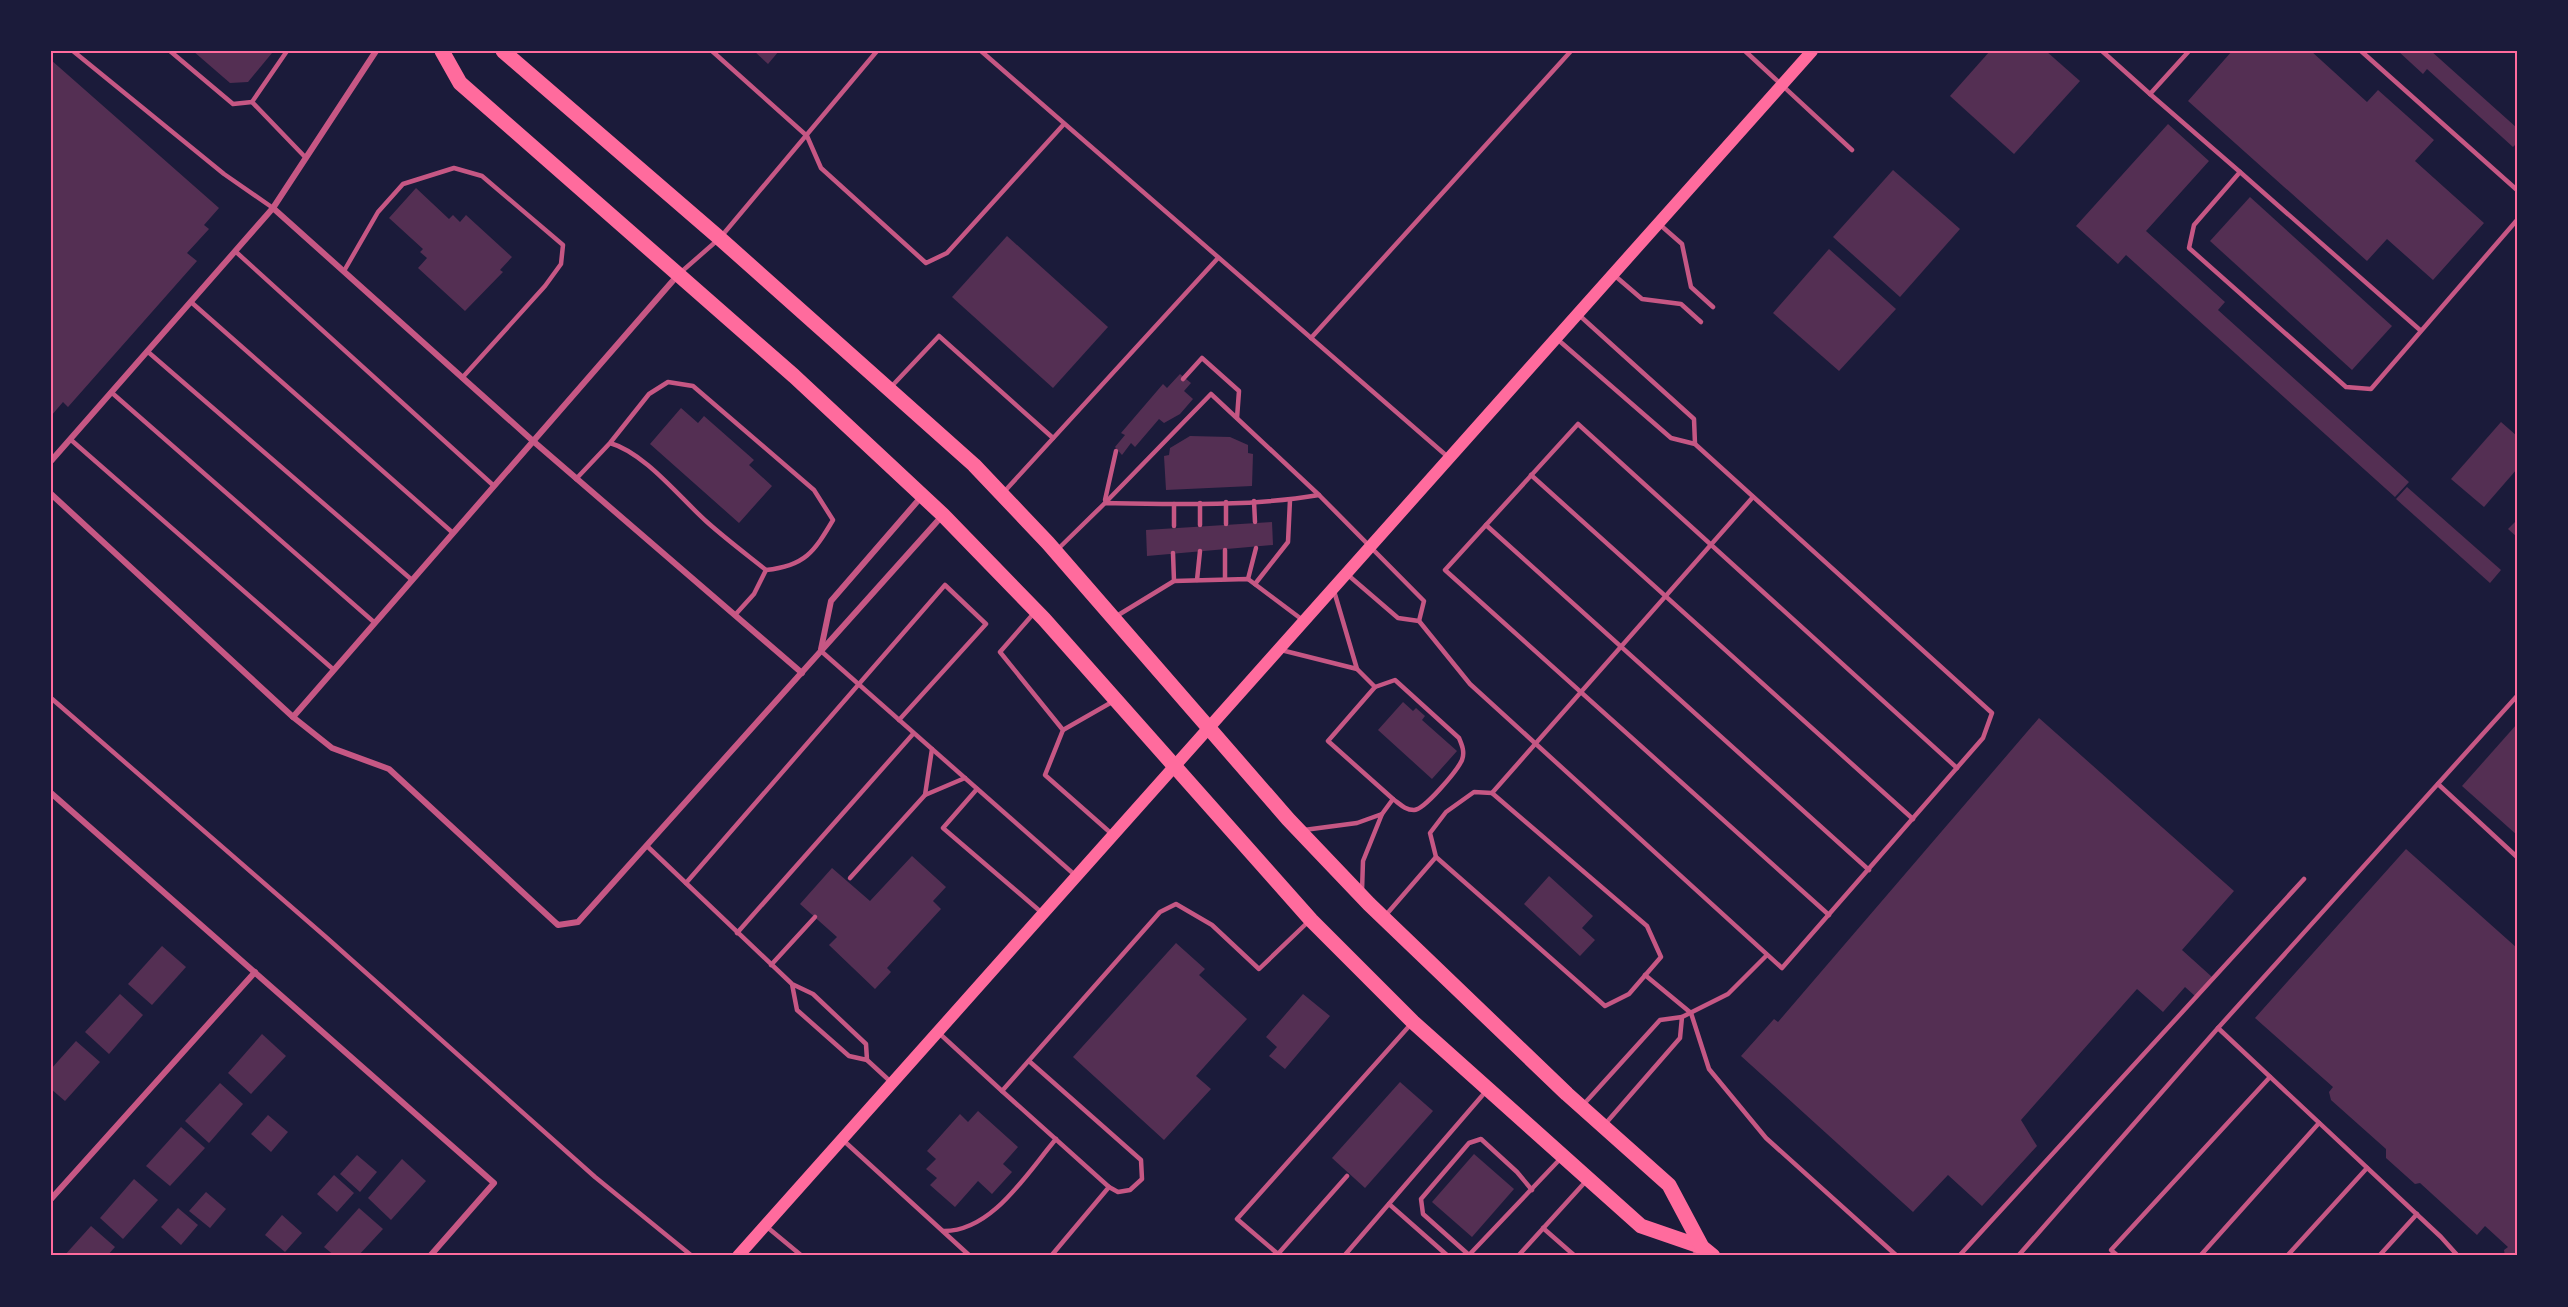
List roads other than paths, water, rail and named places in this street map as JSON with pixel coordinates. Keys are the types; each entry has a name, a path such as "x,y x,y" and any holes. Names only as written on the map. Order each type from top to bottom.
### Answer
{"main road":[{"path":"442,51 460,82 677,276 794,376 943,515 1036,610 1311,920 1413,1022 1641,1226 1703,1253"},
{"path":"503,51 720,238 890,389 1002,494 1115,617 1299,831 1361,896 1581,1107 1669,1185 1703,1253"},
{"path":"738,1256 1812,51"}],"street":[{"path":"51,461 273,208 376,51"},
{"path":"273,208 533,441 802,673"},
{"path":"293,717 677,276"},
{"path":"51,494 293,717 332,748 388,769 558,925 578,922 943,515"},
{"path":"821,651 831,601 922,496"},
{"path":"51,794 494,1183 430,1256"},
{"path":"51,1199 255,972"}],"lane":[{"path":"73,51 224,174 273,208"},
{"path":"170,51 233,104 252,102 288,51"},
{"path":"712,51 807,136 821,168 926,263 946,253 1064,124"},
{"path":"677,276 720,238 877,51"},
{"path":"981,51 1449,458"},
{"path":"1311,338 1571,51"},
{"path":"1745,51 1852,150"},
{"path":"2102,51 2420,330"},
{"path":"2150,94 2189,51"},
{"path":"2361,51 2517,190"},
{"path":"252,102 306,158"},
{"path":"344,271 378,212 403,184 454,168 482,176 563,245 561,264 545,286 462,378"},
{"path":"2240,172 2194,225 2189,248 2346,387 2371,389 2517,220"},
{"path":"1658,224 1682,244 1691,287 1713,307"},
{"path":"235,251 494,486"},
{"path":"1002,494 1218,258"},
{"path":"1613,274 1642,299 1681,304 1701,322"},
{"path":"191,302 453,533"},
{"path":"1578,314 1694,419 1695,444"},
{"path":"890,389 939,336 1053,438"},
{"path":"1346,574 1398,618 1419,621 1470,684 1782,968 1983,738 1992,713 1695,444 1671,438 1556,338"},
{"path":"147,351 412,580"},
{"path":"1183,379 1202,358 1239,392 1238,418"},
{"path":"576,478 610,443 649,394 668,382 693,387 814,490 833,520 813,553 789,568 766,570 709,524 639,459 620,446 610,443"},
{"path":"111,392 375,623"},
{"path":"1055,552 1211,394 1320,495 1424,601 1419,621"},
{"path":"1829,915 1580,694 1445,570 1578,424 1956,768"},
{"path":"70,439 334,669"},
{"path":"1105,503 1116,451"},
{"path":"1531,476 1913,819"},
{"path":"1105,503 1174,504 1290,500 1320,495"},
{"path":"1492,793 1753,497"},
{"path":"1254,584 1288,542 1290,500"},
{"path":"1254,501 1255,522"},
{"path":"1226,502 1226,524"},
{"path":"1200,503 1200,525"},
{"path":"1174,504 1174,526"},
{"path":"1486,525 1869,870"},
{"path":"1248,579 1256,548"},
{"path":"1225,550 1225,579"},
{"path":"1197,580 1200,551"},
{"path":"1173,553 1174,581"},
{"path":"735,615 754,594 766,570"},
{"path":"1115,617 1174,581 1248,579 1304,621"},
{"path":"686,883 945,585 986,624 899,720"},
{"path":"1333,588 1357,669 1375,687"},
{"path":"1036,610 1000,652 1063,730"},
{"path":"1279,649 1357,669"},
{"path":"821,651 1076,876"},
{"path":"1395,680 1459,738 1464,748 1462,761 1425,806 1416,810 1407,810 1393,799 1328,741 1375,687 1395,680"},
{"path":"2018,1256 2218,1028 2517,696"},
{"path":"51,698 327,938 595,1177 692,1256"},
{"path":"1113,835 1045,775 1063,730 1115,700"},
{"path":"737,933 913,734"},
{"path":"925,795 932,749"},
{"path":"850,878 925,795 965,778"},
{"path":"2438,784 2517,857"},
{"path":"977,789 943,828 1044,913"},
{"path":"1474,792 1492,793 1647,926 1661,957 1629,994 1605,1006 1436,857 1430,833 1446,812 1474,792"},
{"path":"1361,896 1363,861 1382,814 1393,799"},
{"path":"1299,831 1357,823 1382,814"},
{"path":"647,846 792,984 813,994 866,1044 867,1060"},
{"path":"1383,918 1436,857"},
{"path":"1959,1256 2304,879"},
{"path":"1002,1091 1160,912 1176,904 1212,925 1259,969 1311,920"},
{"path":"771,965 815,917"},
{"path":"1581,1107 1660,1020 1682,1017 1728,994 1767,955"},
{"path":"1645,975 1691,1013 1709,1069 1766,1138 1897,1256"},
{"path":"792,984 797,1010 849,1056 867,1060 892,1083"},
{"path":"1604,1125 1680,1038 1682,1017"},
{"path":"1347,1176 1278,1254 1237,1220 1413,1022"},
{"path":"2218,1028 2458,1256"},
{"path":"938,1032 1109,1187 1118,1192 1130,1190 1142,1179 1141,1160 1029,1061"},
{"path":"2118,1256 2111,1250 2270,1077"},
{"path":"1344,1256 1487,1090"},
{"path":"2200,1256 2319,1123"},
{"path":"842,1139 970,1256"},
{"path":"943,1231 960,1232 996,1207 1056,1139"},
{"path":"1532,1190 1517,1172 1480,1139 1469,1143 1421,1198 1423,1214 1466,1255 1532,1190 1563,1157"},
{"path":"2287,1256 2367,1168"},
{"path":"1518,1256 1587,1179"},
{"path":"1051,1256 1109,1187"},
{"path":"1389,1204 1448,1256"},
{"path":"2379,1256 2416,1214"},
{"path":"765,1225 802,1256"},
{"path":"1543,1228 1575,1256"}]}
